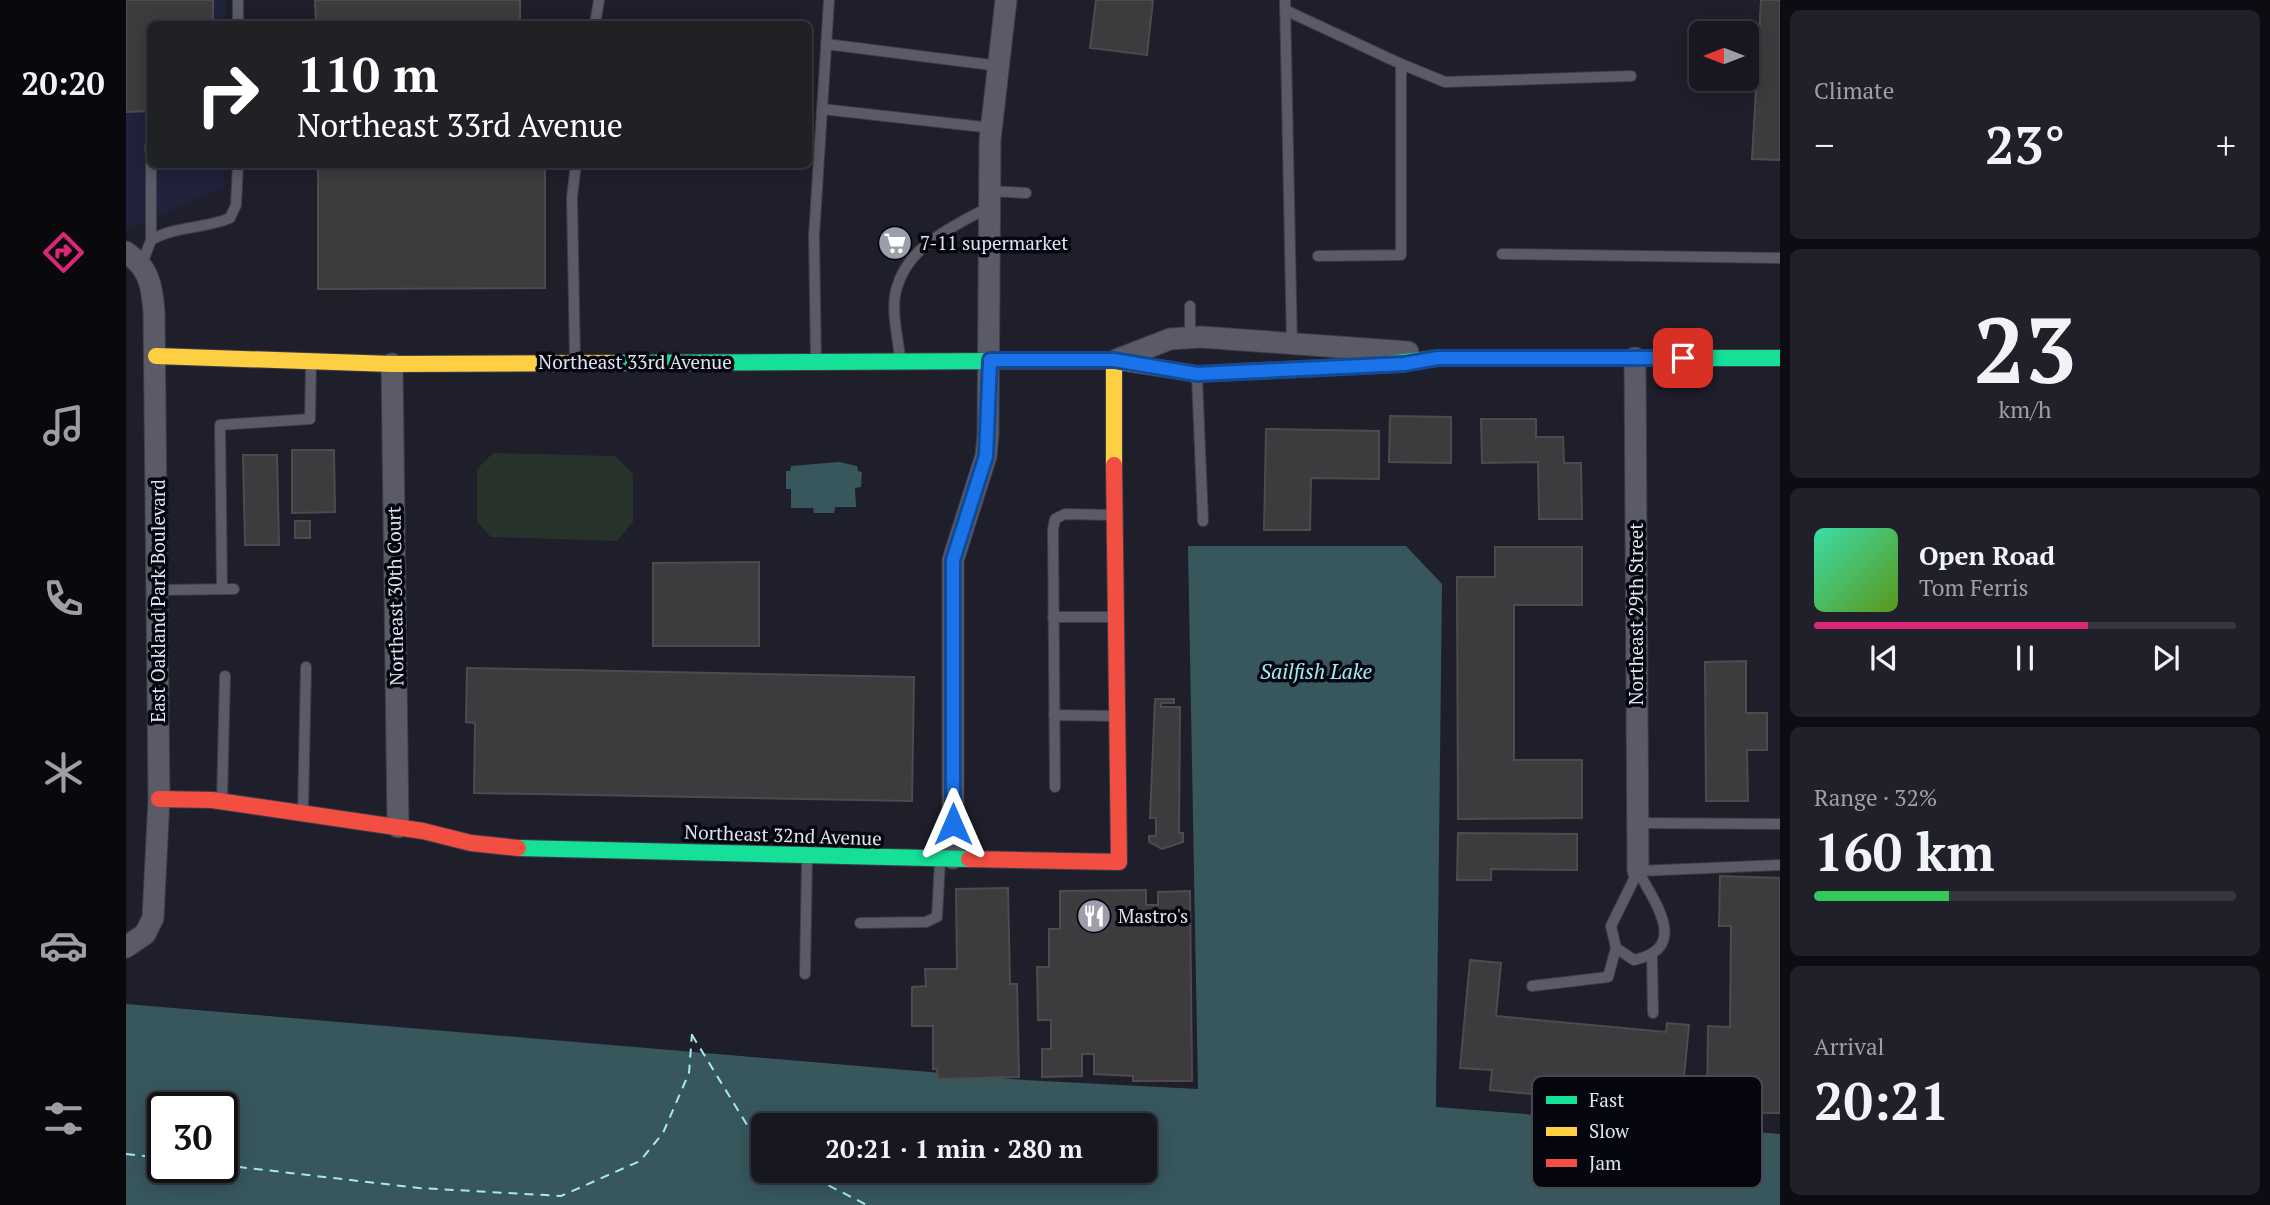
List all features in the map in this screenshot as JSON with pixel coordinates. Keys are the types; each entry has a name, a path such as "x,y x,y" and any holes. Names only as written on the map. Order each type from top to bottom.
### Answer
{"street":[{"path":"946,860 953,560 986,456 990,360 989,199 992,128 1006,0"},
{"name":"East Oakland Park Boulevard","path":"126,947 145,934 153,918 159,799 156,356 151,283 134,258"},
{"name":"Northeast 33rd Avenue","path":"1114,360 1170,339 1191,337 1241,338 1405,352 1438,358"},
{"name":"Northeast 33rd Avenue","path":"156,356 392,364 1114,360 1197,374 1404,364 1438,358 1780,358"},
{"name":"Northeast 29th Street","path":"1634,358 1638,871"},
{"name":"Northeast 32nd Avenue","path":"159,799 222,802 423,831 446,839 522,846 807,858 1119,862 1115,716 1114,360"},
{"name":"Northeast 30th Court","path":"392,364 398,827"}],"lane":[{"path":"238,0 238,21"},
{"path":"595,21 598,0"},
{"path":"816,361 814,236 829,0"},
{"path":"1295,371 1292,344 1285,5 1401,64 1445,82 1631,76"},
{"path":"826,44 999,66"},
{"path":"1318,256 1401,255 1401,64"},
{"path":"822,109 992,128"},
{"path":"150,168 151,240"},
{"path":"134,258 151,240 164,232 211,226 230,218 236,205 239,168"},
{"path":"576,168 572,197 576,363"},
{"path":"900,361 896,288 907,267 931,239 989,199 1026,192"},
{"path":"1502,254 1780,258"},
{"path":"1190,306 1191,337"},
{"path":"158,590 228,589 220,425 310,419 311,361"},
{"path":"1197,374 1203,522"},
{"path":"1055,786 1055,519 1065,514 1114,516"},
{"path":"1053,617 1115,617"},
{"path":"303,813 306,667"},
{"path":"222,802 225,676"},
{"path":"1054,715 1115,716"},
{"path":"1637,824 1780,824"},
{"path":"804,974 807,858"},
{"path":"860,923 926,922 937,917 946,860"},
{"path":"1638,871 1780,865"},
{"path":"1532,986 1608,977 1616,948 1611,926 1638,871"},
{"path":"1616,948 1634,960 1652,956 1663,943 1665,923 1638,871"},
{"path":"1652,956 1653,1013"}],"shaded area":[{"path":"126,0 225,0 225,21 147,21 147,168 224,168 224,187 126,230"},
{"path":"493,453 615,456 633,474 633,522 617,541 491,537 477,522 477,469"}],"water":[{"path":"839,462 857,466 858,471 862,472 861,487 855,488 856,507 835,507 834,513 814,513 813,508 791,508 791,489 786,489 786,471 790,471 791,466"},
{"name":"Sailfish Lake","path":"1188,546 1406,546 1442,584 1436,1107 1532,1115 1532,1188 1762,1188 1762,1133 1780,1134 1780,1205 126,1205 126,1004 1024,1080 1198,1089"}],"building":[{"path":"126,0 213,0 213,21 147,21 147,111 126,112"},
{"path":"315,0 520,0 520,21 316,21"},
{"path":"1096,0 1153,0 1147,55 1090,48"},
{"path":"1761,0 1780,0 1780,160 1752,159 1756,91 1759,91"},
{"path":"545,168 545,288 318,289 318,169"},
{"path":"1390,416 1451,417 1451,463 1389,462"},
{"path":"1481,419 1536,419 1536,437 1563,437 1564,463 1581,463 1582,519 1539,519 1538,462 1482,463"},
{"path":"1266,429 1379,431 1379,479 1311,478 1310,530 1264,530"},
{"path":"292,450 334,450 335,512 292,513"},
{"path":"243,455 277,455 279,545 245,545"},
{"path":"295,521 310,521 310,538 295,538"},
{"path":"1495,547 1582,547 1582,605 1514,605 1514,760 1582,760 1582,818 1458,819 1457,577 1495,577"},
{"path":"759,562 759,646 653,646 653,563"},
{"path":"1746,661 1746,713 1767,713 1767,750 1747,750 1748,801 1706,801 1705,662"},
{"path":"467,668 914,677 912,801 474,793 475,723 466,722"},
{"path":"1155,699 1174,699 1174,703 1161,703 1161,707 1180,707 1179,833 1183,833 1183,842 1162,849 1149,842 1149,836 1156,836 1156,818 1150,818"},
{"path":"1458,833 1577,834 1577,870 1491,869 1491,880 1457,880"},
{"path":"1720,876 1780,878 1780,1113 1762,1113 1762,1076 1707,1076 1708,1026 1730,1027 1731,926 1719,926"},
{"path":"1008,888 1010,984 1017,984 1019,1077 938,1079 937,1069 933,1069 933,1026 912,1026 912,987 926,986 925,969 957,969 956,889"},
{"path":"1146,890 1146,905 1158,905 1158,892 1190,891 1192,1081 1133,1081 1133,1076 1094,1074 1094,1054 1082,1054 1082,1076 1042,1077 1042,1049 1051,1049 1051,1020 1038,1020 1037,967 1049,967 1049,929 1060,929 1060,891"},
{"path":"1470,960 1501,963 1496,1016 1666,1032 1667,1023 1689,1025 1684,1076 1532,1076 1532,1094 1490,1090 1492,1070 1460,1068"}],"ferry route":[{"path":"238,1167 419,1188 561,1196 640,1161 663,1133 689,1073 692,1034"},
{"path":"692,1035 751,1131"},
{"path":"126,1154 147,1156"},
{"path":"824,1183 867,1205"}],"traffic: fast":[{"path":"1380,365 1438,358 1780,358"},
{"path":"612,363 1006,361"},
{"path":"518,848 969,859"}],"traffic: slow":[{"path":"156,356 392,364 612,363"},
{"path":"1006,361 1114,361 1197,374 1380,365"},
{"path":"1114,361 1114,465"}],"traffic: jam":[{"path":"969,859 1119,862 1114,465"},
{"path":"159,799 212,800 423,831 471,843 518,848"}],"place":[{"name":"7-11 supermarket","path":"895,243"},
{"name":"Mastro's","path":"1094,916"}],"route":[{"path":"953,824 953,560 954,549 986,456 990,360 1114,360 1197,374 1404,364 1438,358 1683,358"}]}
